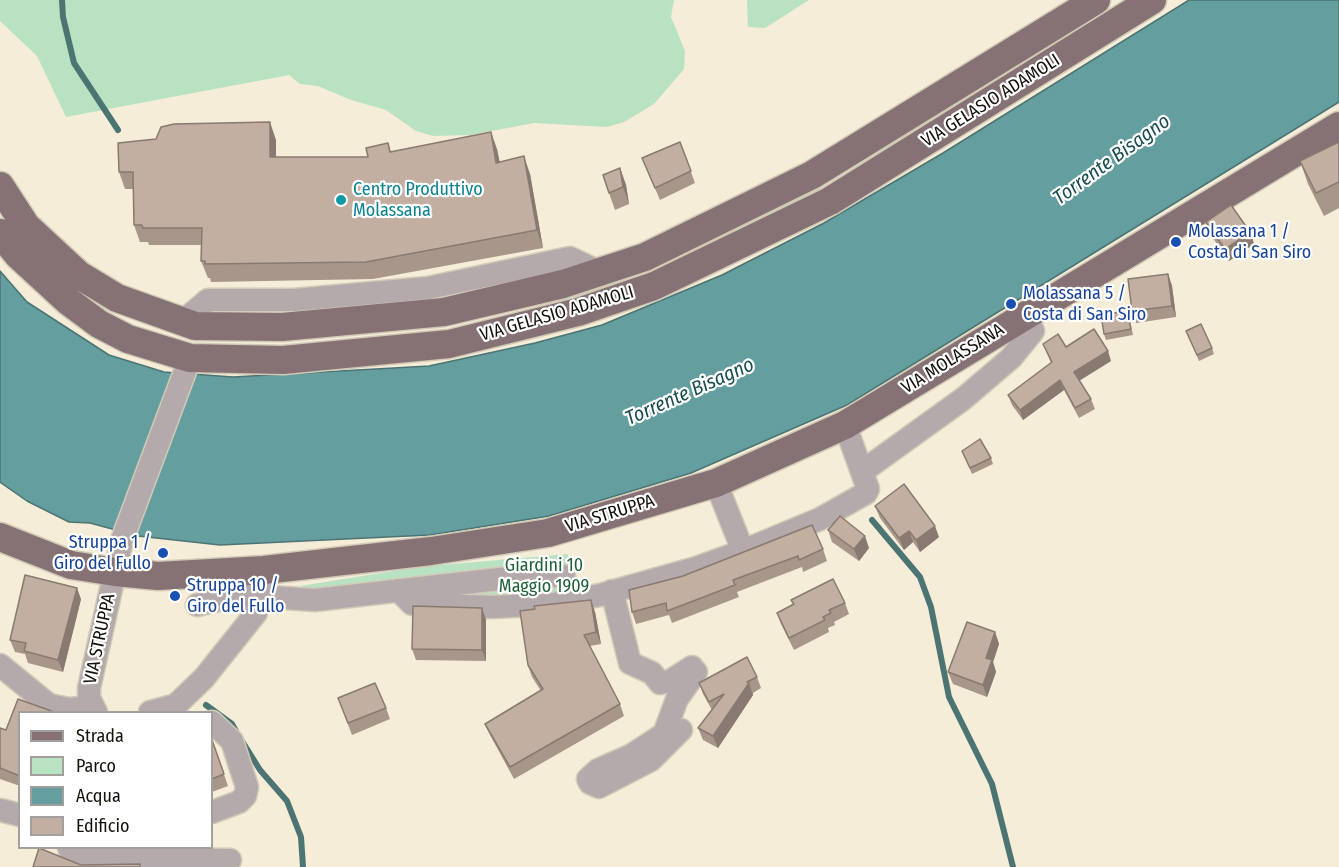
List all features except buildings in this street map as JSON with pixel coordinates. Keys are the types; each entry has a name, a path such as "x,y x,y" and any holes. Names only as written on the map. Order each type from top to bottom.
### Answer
{"main road":[{"name":"VIA GELASIO ADAMOLI","path":"0,186 26,226 79,275 117,298 195,326 282,327 444,312 563,284 645,257 813,175 1096,0"},
{"name":"VIA GELASIO ADAMOLI","path":"0,233 18,255 68,301 99,324 128,339 188,362 283,360 449,344 578,312 654,285 830,201 1152,0"},
{"name":"VIA MOLASSANA","path":"845,425 1339,126"},
{"name":"VIA STRUPPA","path":"0,537 71,565 115,572 262,583 364,559 431,552 548,533 716,483 845,425"}],"street":[{"path":"182,322 208,300 294,300 428,288 570,258 595,270"},
{"path":"862,471 963,399 1011,358 1033,331 1026,314"},
{"path":"115,572 122,540 188,362"},
{"path":"364,559 397,595 493,607 553,604 609,592 696,568 743,551 842,509 866,493 868,489 845,425"},
{"path":"716,483 743,551"},
{"name":"VIA STRUPPA","path":"0,665 49,705 58,708 93,710 89,688 115,572"},
{"path":"532,576 553,604"},
{"name":"VIA STRUPPA","path":"197,605 240,595 262,583 315,600 397,595 532,576 564,576"},
{"path":"154,711 176,705 193,704 256,613 262,583"},
{"path":"609,592 618,662"},
{"path":"609,592 630,663 652,673 660,683 670,681 692,667 696,672 677,699 664,734 643,749 598,770 588,779 590,783 599,787 651,760 681,730"},
{"path":"213,723 230,738 245,773 247,787 245,796 238,802 213,812"},
{"path":"0,810 18,814"},
{"path":"70,849 77,855 101,859 230,860"}],"green space":[{"path":"0,0 674,0 671,17 685,51 684,69 654,104 624,122 607,127 534,123 470,135 433,136 416,131 386,110 351,100 318,86 300,84 289,75 66,117 37,56 0,21"},
{"path":"747,0 809,0 765,28 748,27"},
{"name":"Giardini 10 Maggio 1909","path":"568,554 580,597 342,602 300,586 418,567"}],"water":[{"name":"Torrente Bisagno","path":"1189,0 1339,0 1339,102 847,405 691,473 549,516 430,535 220,545 138,536 90,523 69,522 27,501 0,482 0,271 27,302 109,355 164,372 233,377 429,366 535,343 602,325 722,275 824,223 943,153"}],"waterway":[{"path":"62,0 63,17 74,63 118,130"},
{"path":"872,520 920,577 931,607 949,697 992,784 1013,867"},
{"path":"206,705 232,724 237,733"},
{"path":"242,741 260,770 287,801 301,837 303,867"}],"place":[{"name":"Centro Produttivo Molassana","path":"341,200"},
{"name":"Molassana 1 / Costa di San Siro","path":"1176,242"},
{"name":"Molassana 5 / Costa di San Siro","path":"1011,304"},
{"name":"Struppa 1 / Giro del Fullo","path":"163,553"},
{"name":"Struppa 10 / Giro del Fullo","path":"175,596"}]}
